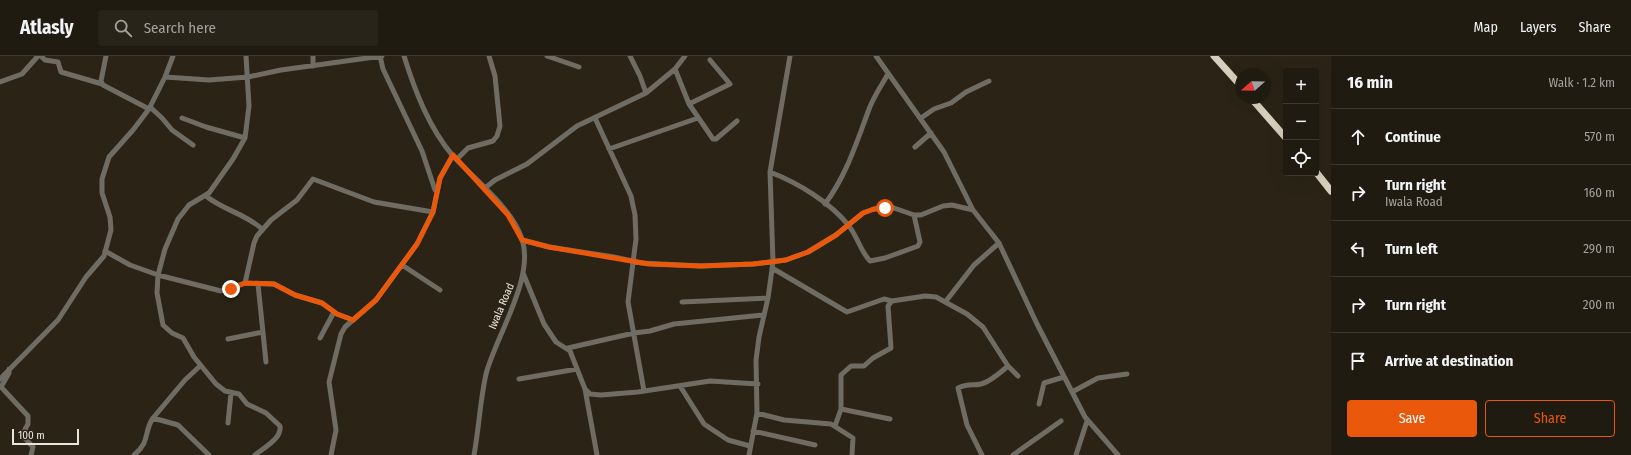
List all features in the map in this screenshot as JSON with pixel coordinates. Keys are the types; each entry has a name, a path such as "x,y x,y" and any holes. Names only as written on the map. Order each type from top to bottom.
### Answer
{"highway":[{"path":"1214,56 1235,79"},
{"path":"1256,104 1283,135"},
{"path":"1319,176 1331,191"}],"street":[{"path":"0,82 22,74 38,56"},
{"path":"41,56 45,60 58,62 61,72 102,84 106,88 149,108 162,118 172,130 193,145"},
{"path":"102,84 106,56"},
{"path":"0,379 58,320 106,251 111,223 102,193 102,179 109,157 133,130 149,108 165,77 173,56"},
{"path":"246,56 249,106 245,138 229,165 206,196 189,205 178,218 164,248 158,275 157,292 163,325 172,333 183,338 200,366 221,389 239,394 246,404 266,413 280,426 279,433 275,439 255,455"},
{"path":"313,56 313,66"},
{"path":"165,77 209,80 248,77 281,70 381,56 384,70 422,151 436,193"},
{"name":"Iwala Road","path":"404,56 412,82 426,113 455,157 508,215 522,240 524,259 522,282 491,358 484,388 474,455"},
{"path":"331,455 335,445 336,430 329,382 341,334 353,320 376,300 417,244 433,212 440,178 455,157 468,148 493,141 499,130 496,76 489,56"},
{"path":"547,56 579,67"},
{"path":"630,56 640,76 646,93"},
{"path":"484,188 495,180 527,164 572,130 646,93 675,69 685,56"},
{"path":"748,455 757,413 757,352 763,315 768,298 773,262 770,172 790,56"},
{"path":"876,56 931,133 961,183 973,210 999,243 1087,421 1118,455"},
{"path":"689,104 730,84 710,60"},
{"path":"675,69 689,104 715,140 737,121"},
{"path":"825,204 843,178 868,111 888,74"},
{"path":"921,118 934,109 954,101 966,92 989,81"},
{"path":"182,118 206,128 245,138"},
{"path":"595,118 629,192 633,206 636,227 634,261 628,302 644,392"},
{"path":"609,149 698,118"},
{"path":"914,147 931,133"},
{"path":"770,172 792,181 825,204 848,225 856,235 867,258 873,261 918,246 920,242 914,215"},
{"path":"245,283 254,243 262,229 297,200 311,181 315,179 374,202 433,212"},
{"path":"206,196 216,203 251,220 262,229"},
{"path":"522,240 549,247 634,261 701,266 773,262 786,260 808,252 869,210 879,208 898,209 914,215 926,214 948,205 973,210"},
{"path":"946,301 974,265 999,243"},
{"path":"106,251 130,265 158,275 221,291 245,283 279,286 295,295 322,303 334,312 353,320"},
{"path":"402,265 440,290"},
{"path":"772,268 847,312 884,299 892,301 931,296 946,301 967,314 983,327 1008,366 1018,376"},
{"path":"523,272 548,332 556,342 568,348 634,333 650,331 674,324 763,315"},
{"path":"258,284 266,362"},
{"path":"682,302 768,298"},
{"path":"835,426 841,409 840,378 843,372 854,366 864,366 873,358 891,348 888,306 892,301"},
{"path":"320,338 334,312"},
{"path":"228,339 263,332"},
{"path":"568,348 585,389 597,455"},
{"path":"134,455 147,439 149,425 153,418 184,380 200,366"},
{"path":"982,455 967,425 958,388 965,385 979,385 986,382 1008,366"},
{"path":"9,369 9,373 1,386 28,416 28,424 22,435 33,447 31,455"},
{"path":"520,379 576,369"},
{"path":"1072,392 1098,378 1127,374"},
{"path":"1039,404 1044,383 1064,377"},
{"path":"585,389 590,394 595,395 644,392 715,381 758,384"},
{"path":"680,386 685,397 696,410 704,424 728,440 750,446"},
{"path":"228,423 231,393"},
{"path":"841,409 890,419"},
{"path":"757,413 784,420 835,426 853,438 852,455"},
{"path":"153,418 178,425 210,455"},
{"path":"1013,455 1061,421"},
{"path":"1076,455 1087,421"},
{"path":"753,431 814,445"}],"route":[{"path":"231,289 245,283 274,284 295,295 322,303 337,314 353,320 376,300 390,283 417,244 433,212 438,182 446,165 453,155 508,215 522,240 549,247 649,264 701,266 753,264 786,260 817,248 863,213 869,210 885,208"}]}
